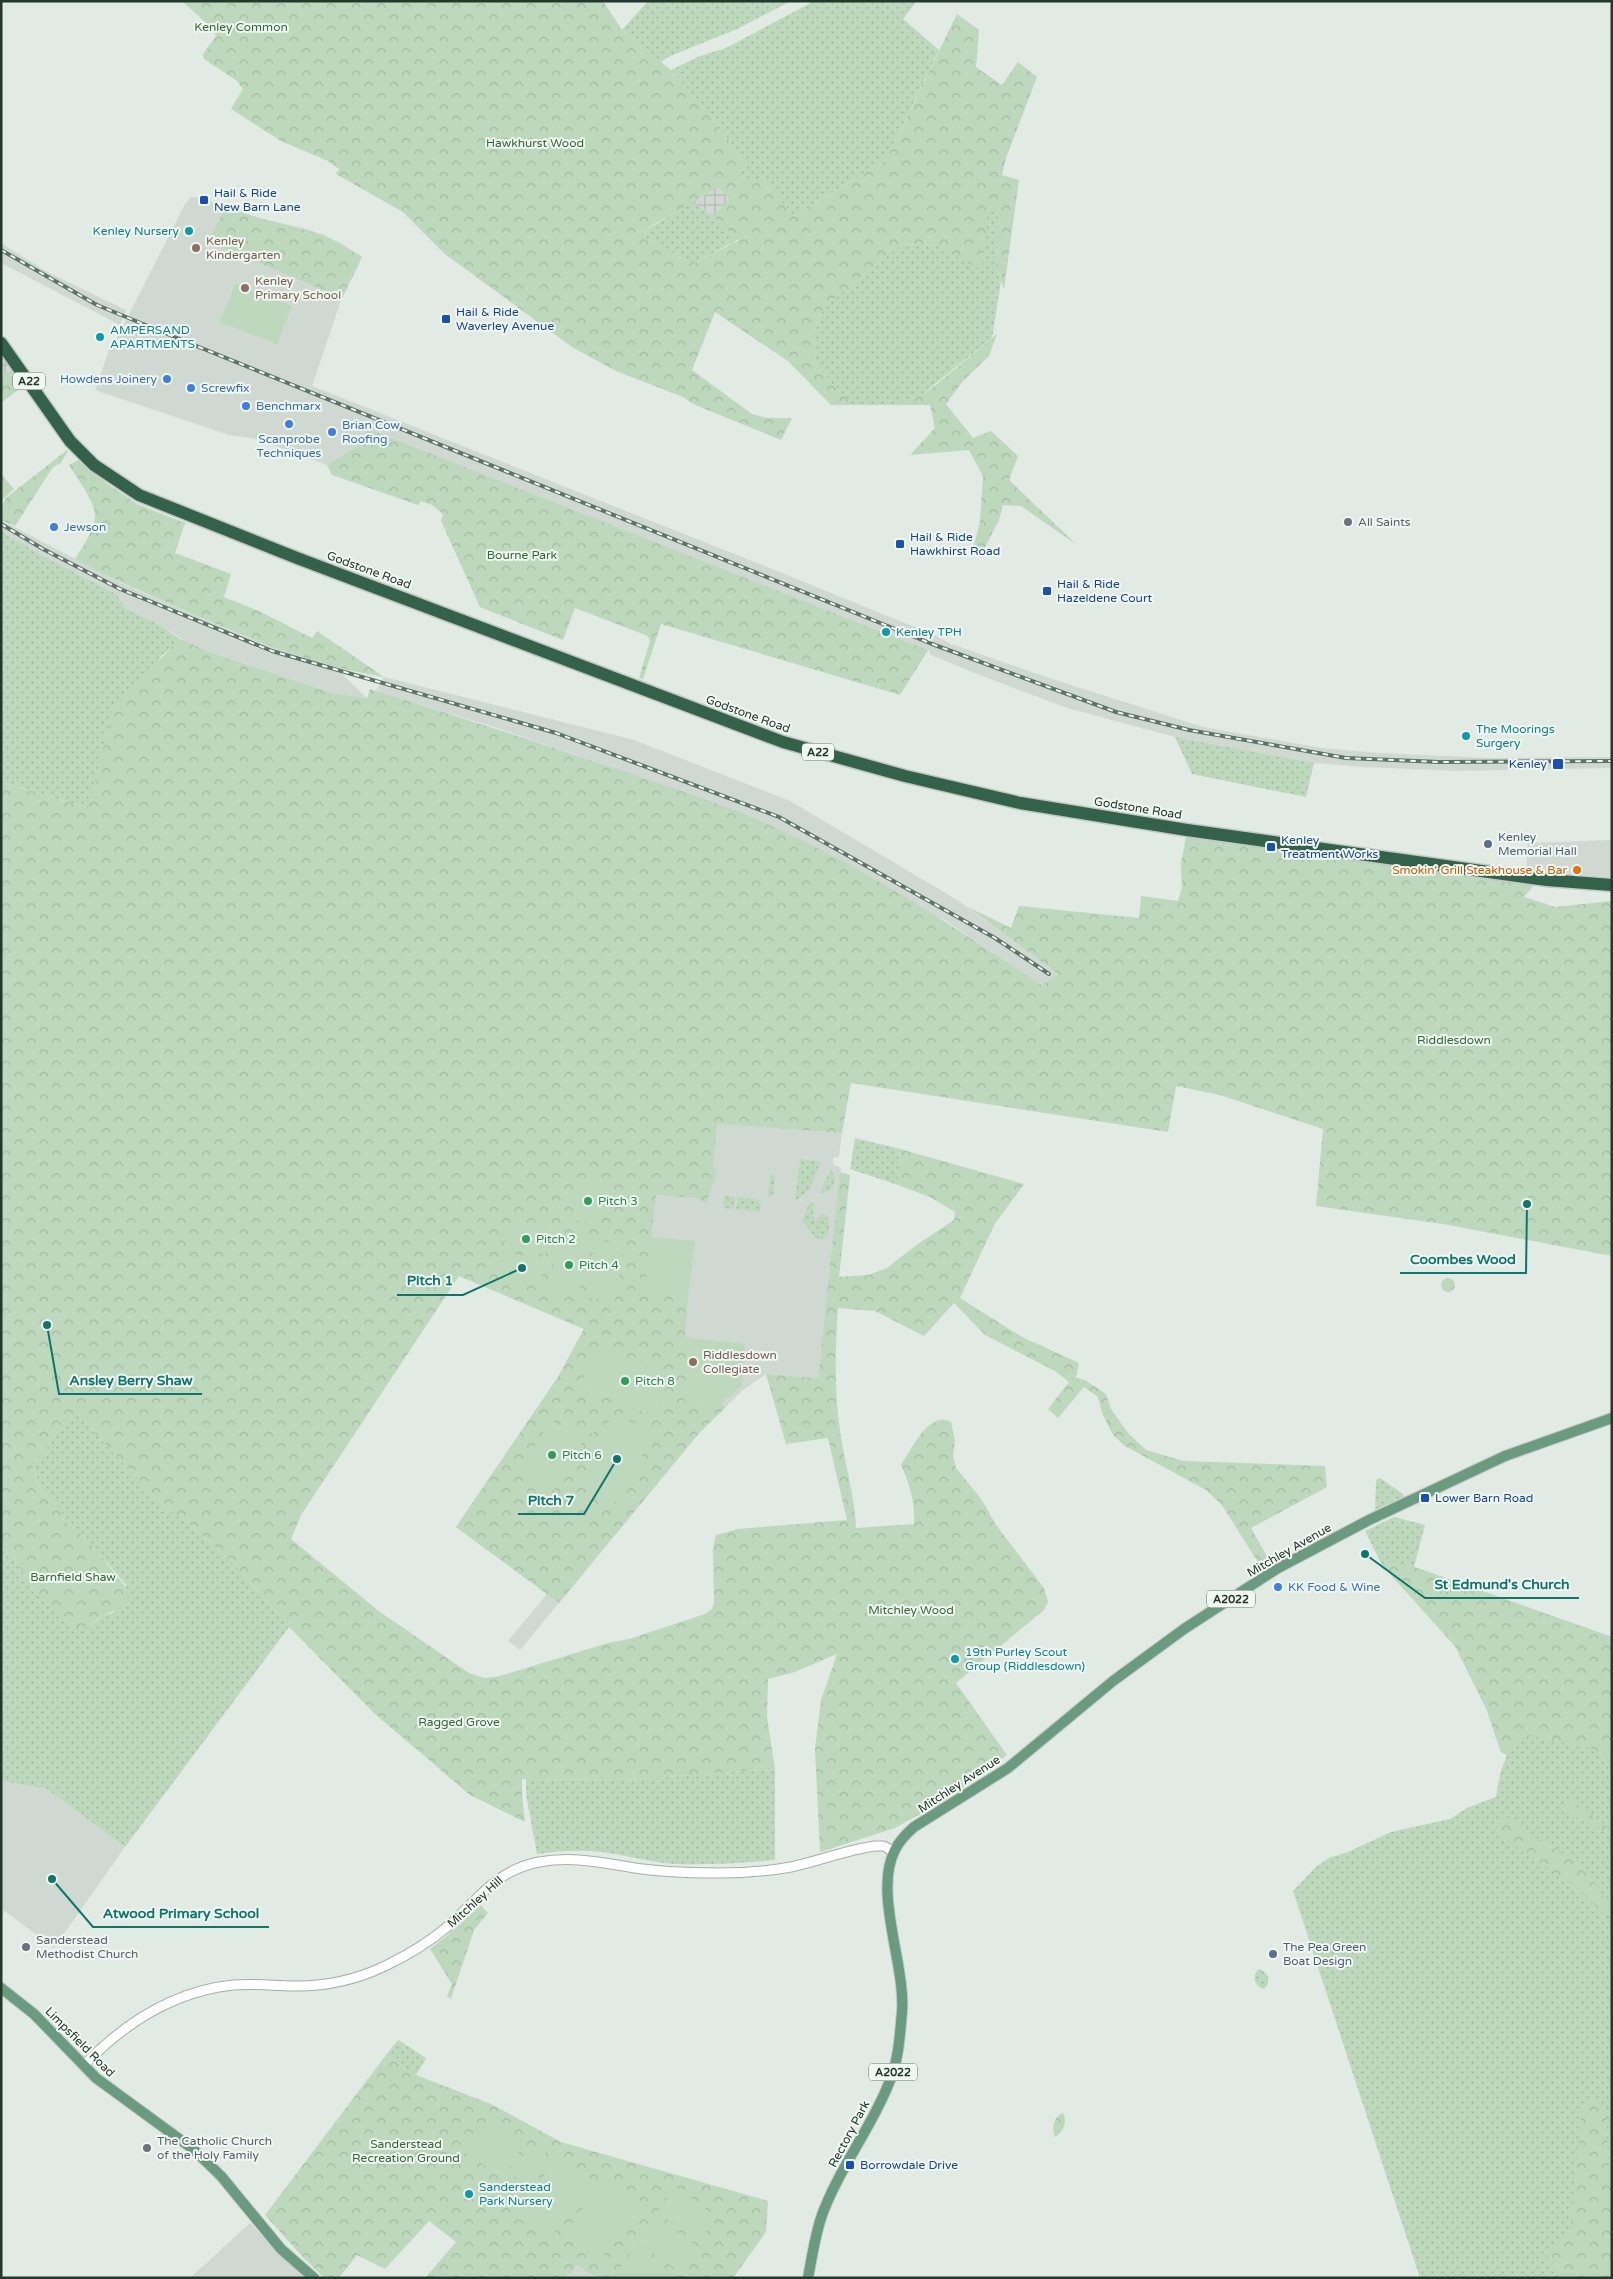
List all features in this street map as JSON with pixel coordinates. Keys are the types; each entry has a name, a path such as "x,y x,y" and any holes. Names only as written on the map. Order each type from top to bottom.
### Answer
{"highway":[{"name":"Godstone Road","path":"1,343 70,441 94,465 139,495 297,558 783,742 905,776 1012,801 1187,830 1548,880 1612,885"}],"main road":[{"name":"Mitchley Avenue","path":"894,1852 901,1839 914,1827 1008,1768 1113,1681 1184,1629 1278,1568 1369,1520 1497,1460 1554,1437 1612,1418"},
{"name":"Rectory Park","path":"808,2278 822,2215 842,2172 879,2106 892,2074 899,2044 903,2004 888,1893 888,1868 894,1852"},
{"name":"Limpsfield Road","path":"1,1988 34,2014 96,2078 193,2149 221,2176 281,2249 314,2278"}],"street":[{"name":"Mitchley Hill","path":"84,2064 104,2044 138,2018 172,2001 198,1992 233,1985 299,1986 323,1984 360,1976 383,1967 419,1947 446,1928 500,1877 537,1862 558,1859 592,1859 629,1867 676,1872 722,1873 790,1867 875,1846 884,1846 894,1852"}],"shaded area":[{"path":"719,187 729,200 713,216 692,202"},
{"path":"191,197 198,197 259,218 307,229 341,243 362,257 340,303 312,386 787,575 934,635 951,644 1046,677 1203,727 1322,748 1379,753 1491,758 1612,757 1612,768 1458,771 1363,767 1314,763 1175,737 1067,708 972,672 929,654 928,650 368,430 358,446 327,465 257,439 229,435 95,390 111,345 113,346 185,204"},
{"path":"1,243 47,272 126,310 120,325 1,263"},
{"path":"1,352 13,370 1,374"},
{"path":"1,520 125,585 246,637 335,667 367,698 332,693 212,653 188,643 160,625 126,609 116,594 41,555 1,531"},
{"path":"384,677 634,740 790,801 959,901 1058,974 1042,985 946,921 614,768 497,728 376,691"},
{"path":"1612,840 1612,877 1526,870 1528,843"},
{"name":"Riddlesdown Collegiate","path":"717,1124 842,1133 839,1157 833,1158 833,1164 841,1168 818,1378 766,1374 743,1390 700,1432 520,1650 508,1641 547,1594 456,1527 558,1377 584,1329 459,1276"},
{"path":"1,1781 47,1789 125,1847 54,1948 5,1911 1,1918"},
{"path":"250,2223 305,2278 190,2278"},
{"path":"577,2265 597,2278 565,2278"}],"green space":[{"name":"Hawkhurst Wood","path":"182,1 603,1 622,30 671,70 716,122 747,167 738,174 747,179 761,179 794,216 886,160 957,14 979,30 976,67 1002,85 1018,62 1037,77 1006,158 1002,175 1019,180 1004,289 997,270 998,213 988,210 982,270 936,246 902,244 824,307 815,331 814,361 832,384 853,405 831,405 788,361 715,312 692,370 752,414 767,418 792,418 781,440 693,404 683,397 616,371 572,347 445,254 403,212 336,174 339,169 328,161 281,141 231,109 243,89 237,81 204,59 203,54 216,36 205,22","holes":["719,187 729,200 713,216 739,240 693,264 646,238 645,231 653,225"]},
{"path":"648,1 791,1 737,29 668,57 661,62 622,30"},
{"path":"814,1 917,1 903,19 939,50 886,160 794,216 761,179 747,179 738,174 747,167 716,122 671,70 700,56 726,48"},
{"path":"692,202 713,216 739,239 693,264 646,238 645,231"},
{"path":"226,207 259,218 324,235 362,257 342,298 208,241"},
{"path":"988,210 998,213 997,270 1001,281 992,338 920,396 896,405 853,405 832,384 814,361 815,331 824,307 902,244 936,246"},
{"path":"235,284 292,306 277,344 220,322"},
{"path":"997,334 989,356 963,381 946,404 973,438 991,431 1018,456 1009,480 1077,545 1021,506 1003,505 999,520 981,555 972,553 980,522 983,476 969,450 910,455 935,428 930,405 896,405 920,396"},
{"path":"13,370 23,386 1,403 1,374"},
{"name":"Bourne Park","path":"368,429 928,650 900,695 661,624 643,679 639,678 650,641 648,636 575,608 563,640 480,607 441,521 443,514 432,505 421,501 418,505 332,475 327,465 358,446"},
{"path":"67,450 61,463 53,467 15,526 1,520 1,507 6,498"},
{"path":"78,460 109,485 137,504 185,523 175,553 231,574 224,597 261,612 312,638 317,631 384,677 308,659 259,641 130,586 75,559 90,534 95,517 89,498 69,465"},
{"path":"1,474 14,489 1,501"},
{"path":"1,531 41,555 116,594 126,609 160,625 178,638 173,647 161,656 88,808 1,782"},
{"path":"178,638 212,653 332,693 367,698 370,689 401,698 614,768 745,814 835,857 871,877 1042,985 1058,974 968,907 1011,928 1019,906 1139,918 1141,896 1178,901 1182,887 1181,863 1186,837 1535,884 1524,897 1555,907 1612,901 1612,1256 1443,1224 1316,1206 1323,1129 1220,1095 1176,1086 1168,1132 851,1083 842,1133 717,1124 713,1167 717,1171 706,1204 697,1198 656,1195 645,1294 688,1298 685,1337 690,1338 684,1400 721,1404 725,1408 700,1432 559,1603 456,1527 558,1377 584,1329 459,1276 301,1515 291,1539 380,1612 469,1673 484,1678 500,1676 608,1643 629,1639 705,1614 712,1609 714,1602 713,1549 716,1535 738,1529 847,1520 828,1438 786,1444 766,1374 818,1378 840,1172 850,1175 839,1277 868,1275 887,1268 915,1246 954,1220 955,1212 930,1197 898,1185 900,1149 1024,1184 994,1225 960,1298 1022,1337 1079,1363 1076,1378 1085,1380 1106,1394 1111,1409 1128,1433 1146,1450 1184,1461 1325,1466 1327,1487 1251,1528 1269,1560 1259,1564 1222,1505 1206,1490 1125,1446 1113,1435 1102,1413 1098,1397 1084,1387 1058,1418 1048,1409 1069,1382 1055,1371 985,1335 954,1303 924,1336 875,1311 838,1308 837,1405 856,1528 914,1524 914,1508 911,1494 901,1465 915,1442 928,1426 943,1420 951,1422 955,1440 953,1456 956,1468 982,1500 996,1525 1044,1588 1048,1602 1044,1610 956,1683 1007,1755 947,1799 895,1828 820,1852 815,1749 821,1700 837,1654 795,1672 768,1679 767,1717 775,1769 624,1780 522,1779 525,1822 470,1795 375,1714 289,1627 235,1565 195,1529 163,1505 78,1415 75,1415 56,1434 44,1452 32,1464 40,1488 62,1512 64,1521 76,1529 98,1552 130,1593 122,1605 99,1618 87,1628 69,1627 58,1617 31,1584 15,1560 1,1547 1,782 88,808 113,709 172,647"},
{"path":"1175,737 1314,763 1306,797 1192,774"},
{"path":"855,1138 900,1149 898,1185 850,1169"},
{"path":"800,1159 821,1162 809,1190 795,1201"},
{"path":"831,1169 835,1178 832,1190 820,1193"},
{"path":"770,1175 775,1176 773,1196 768,1196"},
{"name":"Pitch 3","path":"579,1179 604,1182 597,1224 573,1220"},
{"path":"724,1196 735,1197 734,1209 723,1208"},
{"path":"738,1197 761,1200 760,1212 736,1209"},
{"path":"810,1202 815,1204 813,1213 816,1220 823,1213 829,1219 829,1234 822,1240 815,1237 802,1220"},
{"name":"Pitch 2","path":"507,1224 549,1230 545,1254 504,1248"},
{"name":"Pitch 4","path":"559,1234 588,1239 578,1296 549,1291"},
{"path":"651,1237 695,1241 688,1298 645,1294"},
{"path":"595,1240 624,1245 615,1302 585,1297"},
{"path":"504,1253 545,1259 541,1283 500,1277"},
{"path":"1445,1278 1451,1278 1455,1285 1451,1292 1445,1292 1441,1288 1441,1282"},
{"path":"690,1338 745,1344 741,1387 721,1404 684,1401"},
{"name":"Pitch 8","path":"596,1346 671,1375 655,1416 580,1387"},
{"path":"603,1406 606,1408 593,1434 589,1432"},
{"path":"75,1414 163,1505 195,1529 235,1565 289,1627 125,1847 47,1789 1,1781 1,1547 15,1560 31,1584 44,1598 87,1628 102,1616 113,1613 126,1585 76,1529 64,1521 62,1512 40,1488 32,1463 44,1452 56,1434"},
{"path":"612,1414 652,1431 622,1505 582,1488"},
{"name":"Pitch 6","path":"551,1420 584,1440 553,1491 519,1471"},
{"path":"1380,1478 1403,1494 1404,1497 1375,1510 1376,1480"},
{"path":"1394,1517 1425,1525 1414,1567 1612,1637 1612,2278 1420,2278 1293,1891 1317,1866 1329,1858 1348,1852 1391,1832 1450,1819 1467,1808 1496,1797 1500,1774 1507,1755 1501,1752 1486,1708 1455,1646 1382,1565 1365,1531"},
{"path":"1388,1561 1414,1567 1612,1637 1612,1760 1601,1756 1591,1748 1531,1736 1516,1741 1507,1755 1501,1752 1486,1708 1455,1646 1382,1565"},
{"path":"775,1769 775,1860 725,1864 675,1864 591,1851 537,1854 526,1794 526,1779 624,1780"},
{"path":"1571,1799 1612,1831 1612,1836 1566,1811 1564,1801"},
{"path":"1516,1817 1528,1833 1570,1857 1596,1884 1608,1904 1612,1905 1612,1918 1606,1916 1573,1884 1523,1852 1496,1831 1501,1819"},
{"path":"481,1905 488,1913 474,1930 451,1999 447,1996 452,1984 430,1949"},
{"path":"1259,1969 1265,1972 1268,1978 1268,1983 1264,1989 1258,1986 1254,1978"},
{"path":"398,2040 426,2058 416,2075 386,2055"},
{"name":"Sanderstead Recreation Ground","path":"386,2055 416,2075 491,2104 561,2142 768,2201 766,2232 733,2278 597,2278 577,2265 565,2278 425,2278 456,2242 429,2221 385,2269 357,2255 339,2278 324,2278 265,2215"},
{"path":"1594,2099 1606,2113 1612,2193 1612,2278 1556,2278 1547,2257 1570,2230 1582,2104"},
{"path":"1063,2113 1064,2126 1055,2137 1054,2123 1057,2117"},
{"path":"489,2119 525,2143 503,2177 466,2154"},
{"path":"532,2144 546,2153 526,2183 512,2174"},
{"path":"558,2157 592,2183 548,2241 514,2215"},
{"path":"606,2176 642,2202 600,2261 564,2235"},
{"path":"675,2187 717,2217 698,2242 657,2212"},
{"path":"655,2217 696,2245 679,2271 637,2243"},
{"path":"634,2248 675,2275 674,2278 628,2278 618,2271"}],"railway":[{"path":"1,250 97,305 932,644 1116,712 1189,730 1346,758 1439,762 1612,761"},
{"path":"1,524 43,549 120,589 272,651 556,733 779,817 995,938 1049,974"}],"place":[{"name":"Hail & Ride New Barn Lane","path":"204,200"},
{"name":"Kenley Nursery","path":"189,231"},
{"name":"Kenley Kindergarten","path":"196,248"},
{"name":"Kenley Primary School","path":"245,288"},
{"name":"Hail & Ride Waverley Avenue","path":"446,319"},
{"name":"AMPERSAND APARTMENTS","path":"100,337"},
{"name":"Howdens Joinery","path":"167,379"},
{"name":"Screwfix","path":"191,388"},
{"name":"Benchmarx","path":"246,406"},
{"name":"Scanprobe Techniques","path":"289,424"},
{"name":"Brian Cow Roofing","path":"332,432"},
{"name":"All Saints","path":"1348,522"},
{"name":"Jewson","path":"54,527"},
{"name":"Hail & Ride Hawkhirst Road","path":"900,544"},
{"name":"Hail & Ride Hazeldene Court","path":"1047,591"},
{"name":"Kenley TPH","path":"886,632"},
{"name":"The Moorings Surgery","path":"1466,736"},
{"name":"Kenley","path":"1558,764"},
{"name":"Kenley Memorial Hall","path":"1488,844"},
{"name":"Kenley Treatment Works","path":"1271,847"},
{"name":"Smokin' Grill Steakhouse & Bar","path":"1577,870"},
{"name":"Pitch 3","path":"588,1201"},
{"name":"Coombes Wood","path":"1527,1204"},
{"name":"Pitch 2","path":"526,1239"},
{"name":"Pitch 4","path":"569,1265"},
{"name":"Pitch 1","path":"522,1268"},
{"name":"Ansley Berry Shaw","path":"47,1325"},
{"name":"Riddlesdown Collegiate","path":"693,1362"},
{"name":"Pitch 8","path":"625,1381"},
{"name":"Pitch 6","path":"552,1455"},
{"name":"Pitch 7","path":"617,1459"},
{"name":"Lower Barn Road","path":"1425,1498"},
{"name":"St Edmund's Church","path":"1365,1554"},
{"name":"KK Food & Wine","path":"1278,1587"},
{"name":"19th Purley Scout Group (Riddlesdown)","path":"955,1659"},
{"name":"Atwood Primary School","path":"52,1879"},
{"name":"Sanderstead Methodist Church","path":"26,1947"},
{"name":"The Pea Green Boat Design","path":"1273,1954"},
{"name":"The Catholic Church of the Holy Family","path":"147,2148"},
{"name":"Borrowdale Drive","path":"850,2165"},
{"name":"Sanderstead Park Nursery","path":"469,2194"}],"park label":[{"name":"Kenley Common","path":"241,27"},
{"name":"Riddlesdown","path":"1454,1040"},
{"name":"Barnfield Shaw","path":"73,1577"},
{"name":"Mitchley Wood","path":"911,1610"},
{"name":"Ragged Grove","path":"459,1722"}]}
